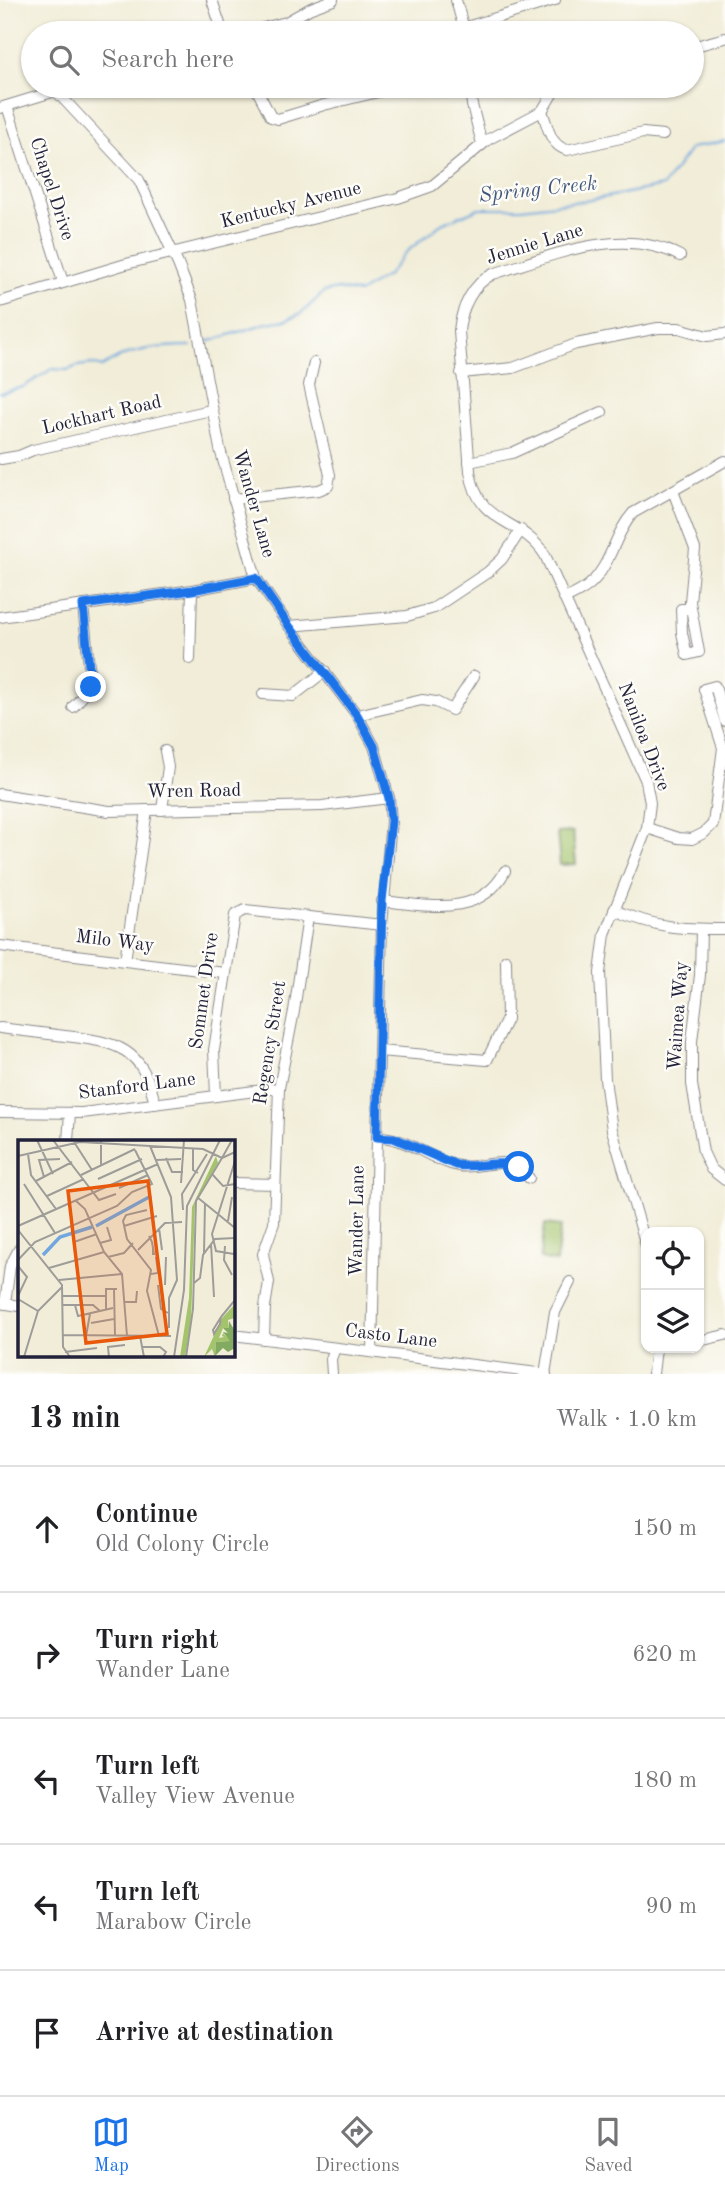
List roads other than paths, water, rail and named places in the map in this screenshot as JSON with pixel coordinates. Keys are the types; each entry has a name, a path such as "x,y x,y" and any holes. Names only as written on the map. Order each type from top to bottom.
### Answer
{"street":[{"path":"212,0 219,21"},
{"path":"288,21 333,0"},
{"path":"456,0 461,21"},
{"path":"493,21 555,0"},
{"path":"704,44 725,38"},
{"path":"4,107 33,98"},
{"name":"Wander Lane","path":"62,98 139,180 173,253 197,317 211,410 256,578 357,715 374,746 389,798 391,821 382,901 372,1352"},
{"path":"261,98 271,117 278,119 353,98"},
{"path":"471,98 482,144"},
{"path":"550,98 542,111 555,145 567,150 643,133 663,135"},
{"name":"Chapel Drive","path":"4,107 63,282"},
{"name":"Kentucky Avenue","path":"0,302 63,282 416,192 439,181 482,144 542,111"},
{"name":"Jennie Lane","path":"483,280 493,274 595,244 628,243 665,250 680,257"},
{"name":"Naniloa Drive","path":"483,280 467,301 460,318 458,337 473,485 483,505 498,519 521,530 541,549 646,781 650,803 647,828 605,934 600,965 605,1080 615,1143 641,1229"},
{"path":"461,373 513,368 576,344 658,328 673,328 707,336 725,334"},
{"path":"233,499 319,490 328,486 330,475 309,385 314,363"},
{"name":"Lockhart Road","path":"1,459 211,410"},
{"path":"469,462 512,453 602,412"},
{"path":"565,599 587,587 596,577 623,526 633,513 725,461"},
{"path":"673,491 695,549 691,605"},
{"path":"289,626 407,616 434,608 488,572 502,559 521,530"},
{"path":"0,617 192,590 256,578"},
{"path":"190,659 192,590"},
{"path":"73,707 91,687 83,605"},
{"path":"263,694 293,696 325,671"},
{"path":"357,715 422,700 436,702 452,710 474,676"},
{"path":"647,828 684,839 698,837 709,830 715,817 723,753 722,723"},
{"path":"162,810 168,766 165,751"},
{"name":"Wren Road","path":"0,794 91,810 322,806 389,798"},
{"path":"125,961 147,810"},
{"path":"382,901 458,906 488,892 498,884 505,871"},
{"name":"Sommet Drive","path":"216,1096 214,1050 233,920 237,913 245,910 382,925"},
{"path":"614,910 660,926 725,929"},
{"name":"Regency Street","path":"264,1339 269,1282 263,1251 274,1223 279,1088 293,1019 308,917"},
{"name":"Waimea Way","path":"701,929 700,975 692,1041 692,1084 703,1152 711,1169 725,1180"},
{"name":"Milo Way","path":"0,946 225,973"},
{"path":"379,1051 487,1059 508,1014 506,960"},
{"path":"0,1028 84,1038 115,1045 134,1057 144,1069 152,1087 155,1104"},
{"name":"Stanford Lane","path":"0,1112 70,1113 279,1088"},
{"path":"68,1140 70,1113"},
{"path":"377,1137 394,1138 465,1167 511,1164 521,1168 529,1178"},
{"path":"234,1183 275,1184"},
{"path":"2,1304 10,1266 18,1251"},
{"path":"545,1374 555,1312 570,1282"},
{"name":"Casto Lane","path":"234,1335 372,1352 484,1370 545,1374"},
{"path":"704,1339 725,1335"},
{"path":"332,1374 331,1359 335,1348"},
{"path":"653,1374 655,1353"}],"waterway":[{"name":"Spring Creek","path":"207,342 267,323 286,320 302,313 324,292 338,289 359,293 388,275 404,254 440,225 479,208 521,208 591,200 663,186 691,148 725,141"},
{"name":"Spring Creek","path":"0,393 23,387 52,369 67,370 92,364 102,367 122,356 144,350 191,346"}]}
